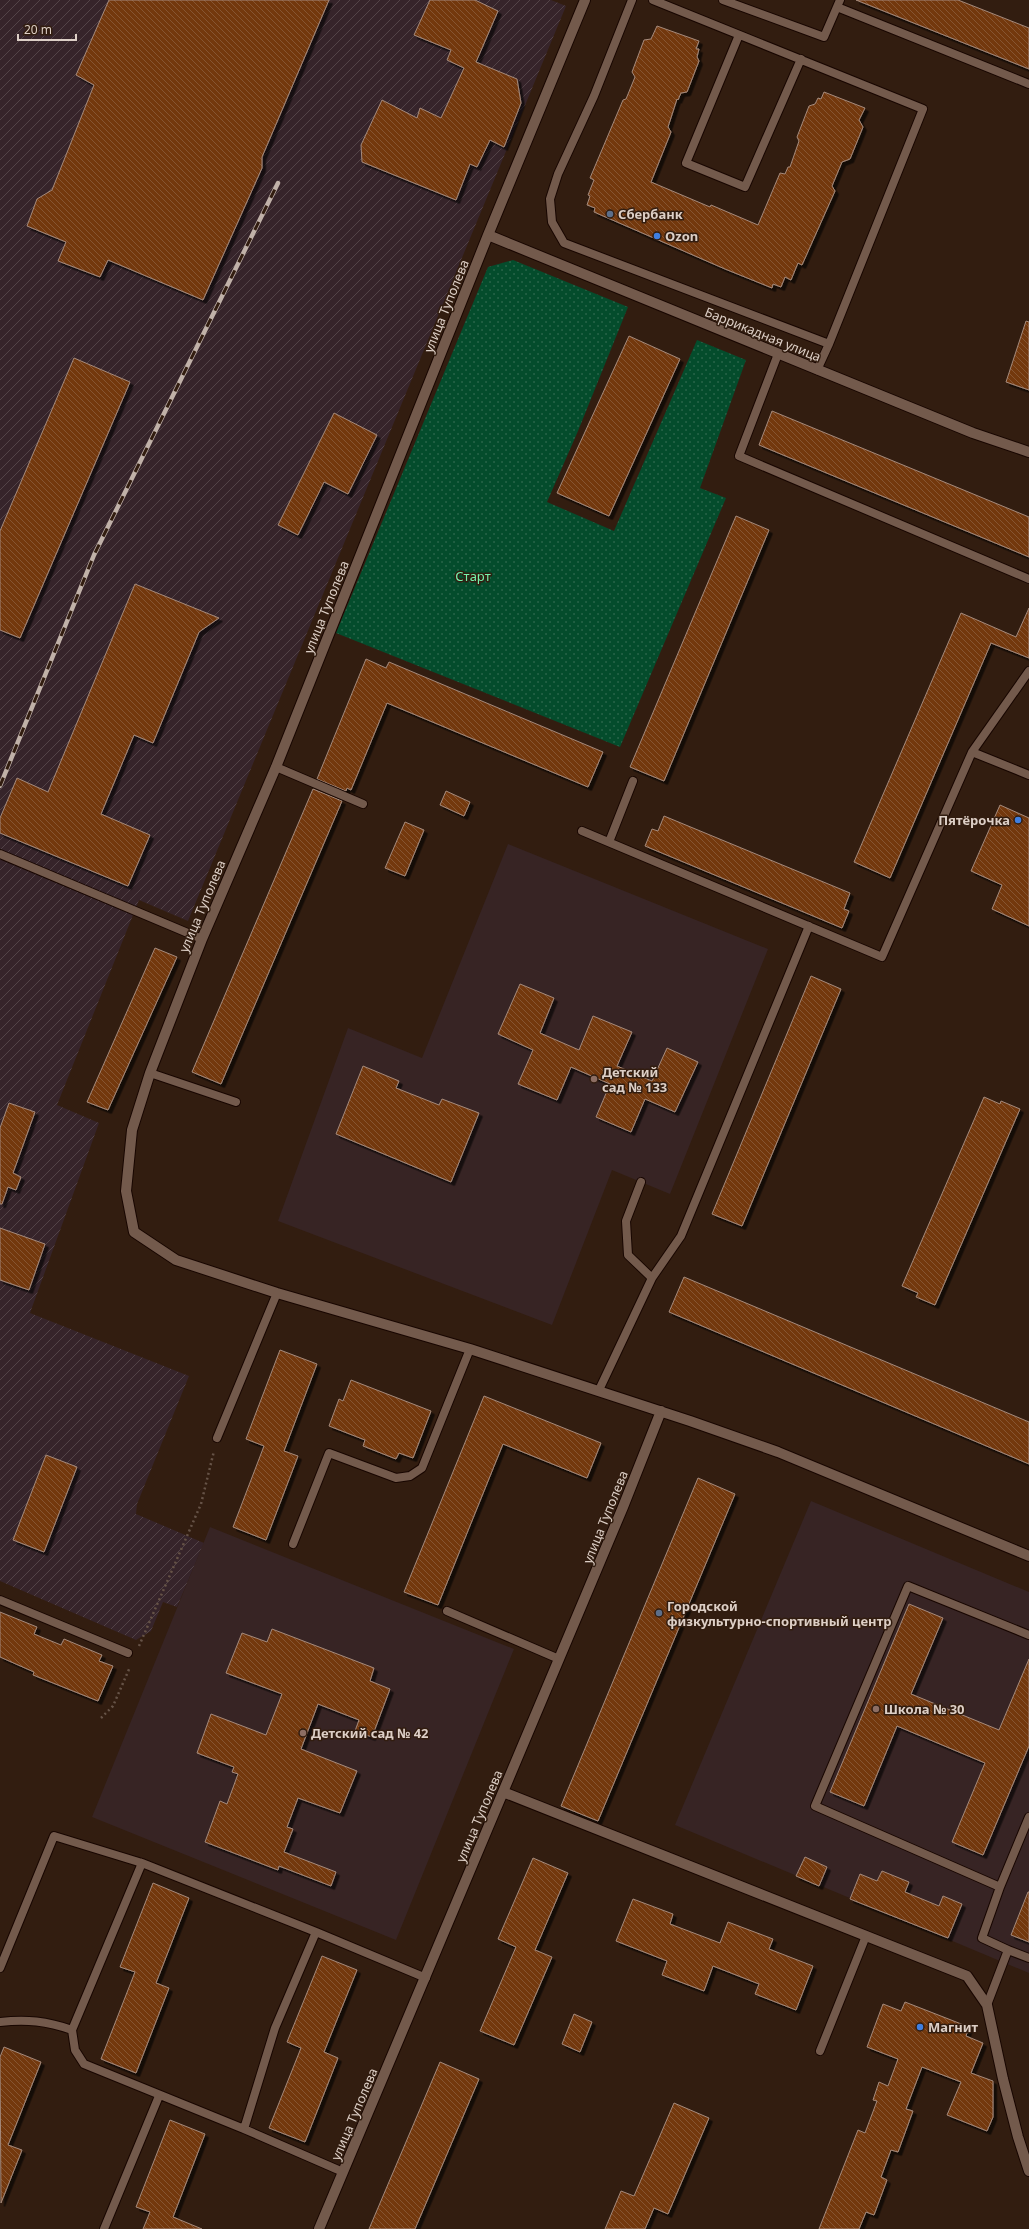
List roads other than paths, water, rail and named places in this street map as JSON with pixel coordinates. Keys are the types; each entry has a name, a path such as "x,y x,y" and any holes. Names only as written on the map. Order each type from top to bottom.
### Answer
{"street":[{"name":"улица Туполева","path":"277,1293 176,1260 134,1232 126,1191 132,1130 150,1073 202,939 276,767 488,235 585,0"},
{"name":"Баррикадная улица","path":"488,235 973,433 1029,452"},
{"path":"277,1293 470,1349 661,1411 778,1452 1029,1556"},
{"name":"улица Туполева","path":"319,2229 426,1978 661,1411"},
{"path":"503,1792 967,1976 987,2005 1003,2079 1018,2138 1029,2171"}],"lane":[{"path":"632,0 594,96 558,174 550,199 552,222 564,243 829,344"},
{"path":"653,0 923,109 829,344 817,370"},
{"path":"723,0 824,37 838,4 1029,84"},
{"path":"739,35 686,163 745,187 801,59"},
{"path":"778,354 740,456 1029,579"},
{"path":"582,832 882,957 972,752 1029,671"},
{"path":"972,752 1029,775"},
{"path":"276,767 363,804"},
{"path":"608,842 633,781"},
{"path":"0,854 202,939"},
{"path":"599,1390 652,1278 681,1236 809,926"},
{"path":"150,1073 236,1102"},
{"path":"641,1182 626,1221 628,1256 652,1278"},
{"path":"217,1438 277,1293"},
{"path":"293,1544 329,1453 396,1478 410,1476 422,1468 470,1349"},
{"path":"1000,1887 815,1806 908,1586 1029,1635"},
{"path":"0,1600 128,1653"},
{"path":"447,1611 559,1659"},
{"path":"1029,1817 1000,1887 982,1938 1029,1958"},
{"path":"0,1968 54,1836 142,1863 316,1932 426,1978"},
{"path":"142,1863 72,2030 75,2050 84,2064 159,2096 244,2129 343,2172"},
{"path":"244,2129 275,2028 316,1932"},
{"path":"820,2050 866,1936"},
{"path":"987,2005 1008,1950"},
{"path":"0,2022 25,2020 52,2023 72,2030"},
{"path":"104,2229 159,2096"}],"railway":[{"path":"0,786 94,555 278,183"}],"place":[{"name":"Сбербанк","path":"610,214"},
{"name":"Ozon","path":"657,236"},
{"name":"Пятёрочка","path":"1018,820"},
{"name":"Детский сад № 133","path":"594,1079"},
{"name":"Городской физкультурно-спортивный центр","path":"659,1613"},
{"name":"Школа № 30","path":"876,1709"},
{"name":"Детский сад № 42","path":"303,1733"},
{"name":"Магнит","path":"920,2027"}],"park label":[{"name":"Старт","path":"473,576"}]}
